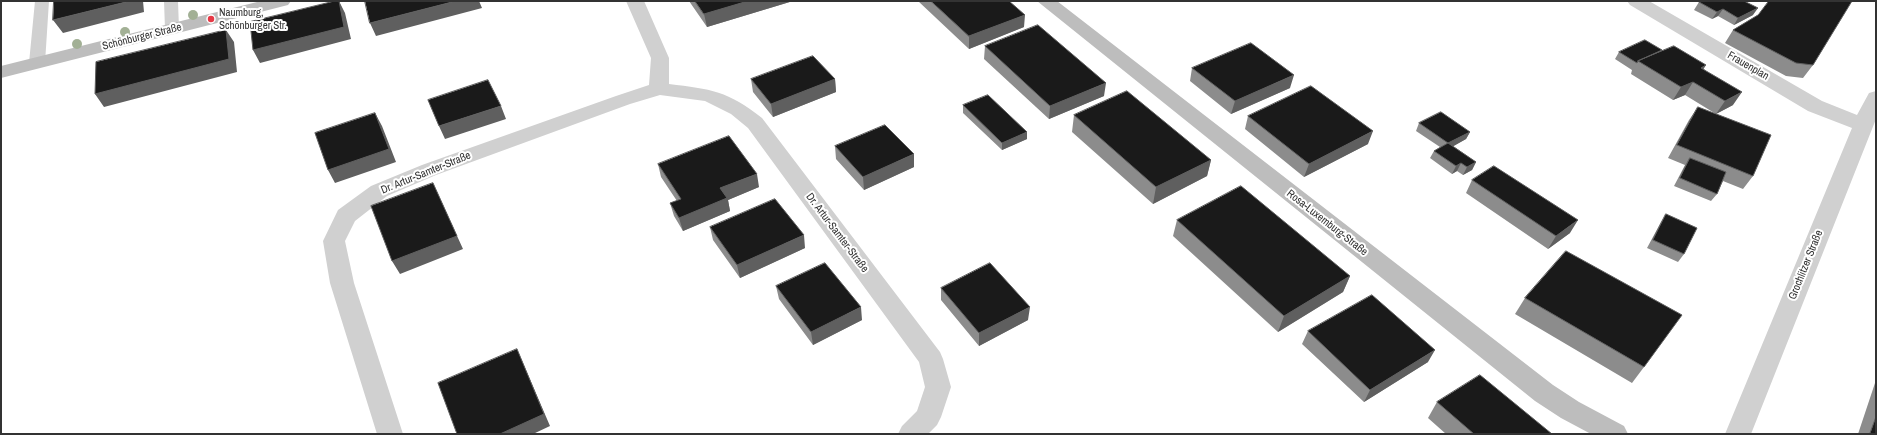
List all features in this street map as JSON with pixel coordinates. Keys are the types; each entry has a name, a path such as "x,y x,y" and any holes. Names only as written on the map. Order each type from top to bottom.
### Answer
{"main road":[{"name":"Schönburger Straße","path":"1,72 282,1"},
{"name":"Rosa-Luxemburg-Straße","path":"1046,1 1544,393 1570,410 1615,434"}],"street":[{"path":"636,1 660,58 659,89"},
{"name":"Frauenplan","path":"1636,1 1815,106 1863,125"},
{"name":"Dr. Artur-Samter-Straße","path":"390,434 342,283 334,241 346,216 379,191 429,170 623,100 659,89 709,95 738,109 754,123 931,359 938,387 928,417 911,434"},
{"name":"Grochlitzer Straße","path":"1738,434 1863,125 1876,97"}],"lane":[{"path":"37,63 42,1"},
{"path":"171,1 172,29"}],"building":[{"path":"54,1 130,1 53,20"},
{"path":"339,1 344,27 253,50 250,22"},
{"path":"365,1 456,1 370,23"},
{"path":"695,1 748,1 704,14"},
{"path":"931,1 1009,1 1025,15 969,36"},
{"path":"1744,1 1758,8 1738,18 1723,9 1717,12 1699,2"},
{"path":"1769,1 1852,1 1813,65 1796,63 1733,30 1758,15"},
{"path":"1038,25 1106,83 1050,106 985,46"},
{"path":"226,30 229,59 95,94 96,62"},
{"path":"1645,40 1662,50 1638,61 1637,63 1619,52"},
{"path":"1251,43 1294,75 1235,101 1192,68"},
{"path":"1674,46 1706,65 1701,68 1742,92 1725,101 1693,82 1681,87 1638,61"},
{"path":"813,56 835,79 771,104 751,79"},
{"path":"488,80 501,106 439,126 428,100"},
{"path":"1311,86 1373,131 1309,164 1248,116"},
{"path":"1127,91 1211,160 1156,187 1074,115"},
{"path":"988,95 1027,132 1002,143 963,105"},
{"path":"1698,107 1771,135 1753,176 1677,145"},
{"path":"1441,112 1470,132 1448,143 1419,123"},
{"path":"375,113 389,149 328,170 315,133"},
{"path":"885,125 914,154 863,177 835,146"},
{"path":"729,136 757,174 720,188 727,198 679,218 670,203 681,199 658,164"},
{"path":"1448,143 1476,162 1467,167 1461,163 1456,166 1434,151"},
{"path":"1690,158 1726,172 1717,194 1680,178"},
{"path":"1494,166 1578,220 1556,236 1472,180"},
{"path":"433,183 457,236 392,261 371,206"},
{"path":"1241,186 1350,276 1284,316 1177,220"},
{"path":"775,199 804,235 737,265 710,227"},
{"path":"1666,214 1697,228 1684,254 1653,240"},
{"path":"1566,251 1682,315 1644,367 1525,298"},
{"path":"825,263 861,307 811,332 776,286"},
{"path":"990,263 1030,307 979,333 941,288"},
{"path":"1372,295 1435,350 1370,390 1308,331"},
{"path":"517,349 544,414 500,434 457,434 438,383"},
{"path":"1480,375 1552,434 1474,434 1437,402"},
{"path":"1876,417 1876,434 1870,434"}],"place":[{"name":"Naumburg, Schönburger Str.","path":"211,19"}]}
